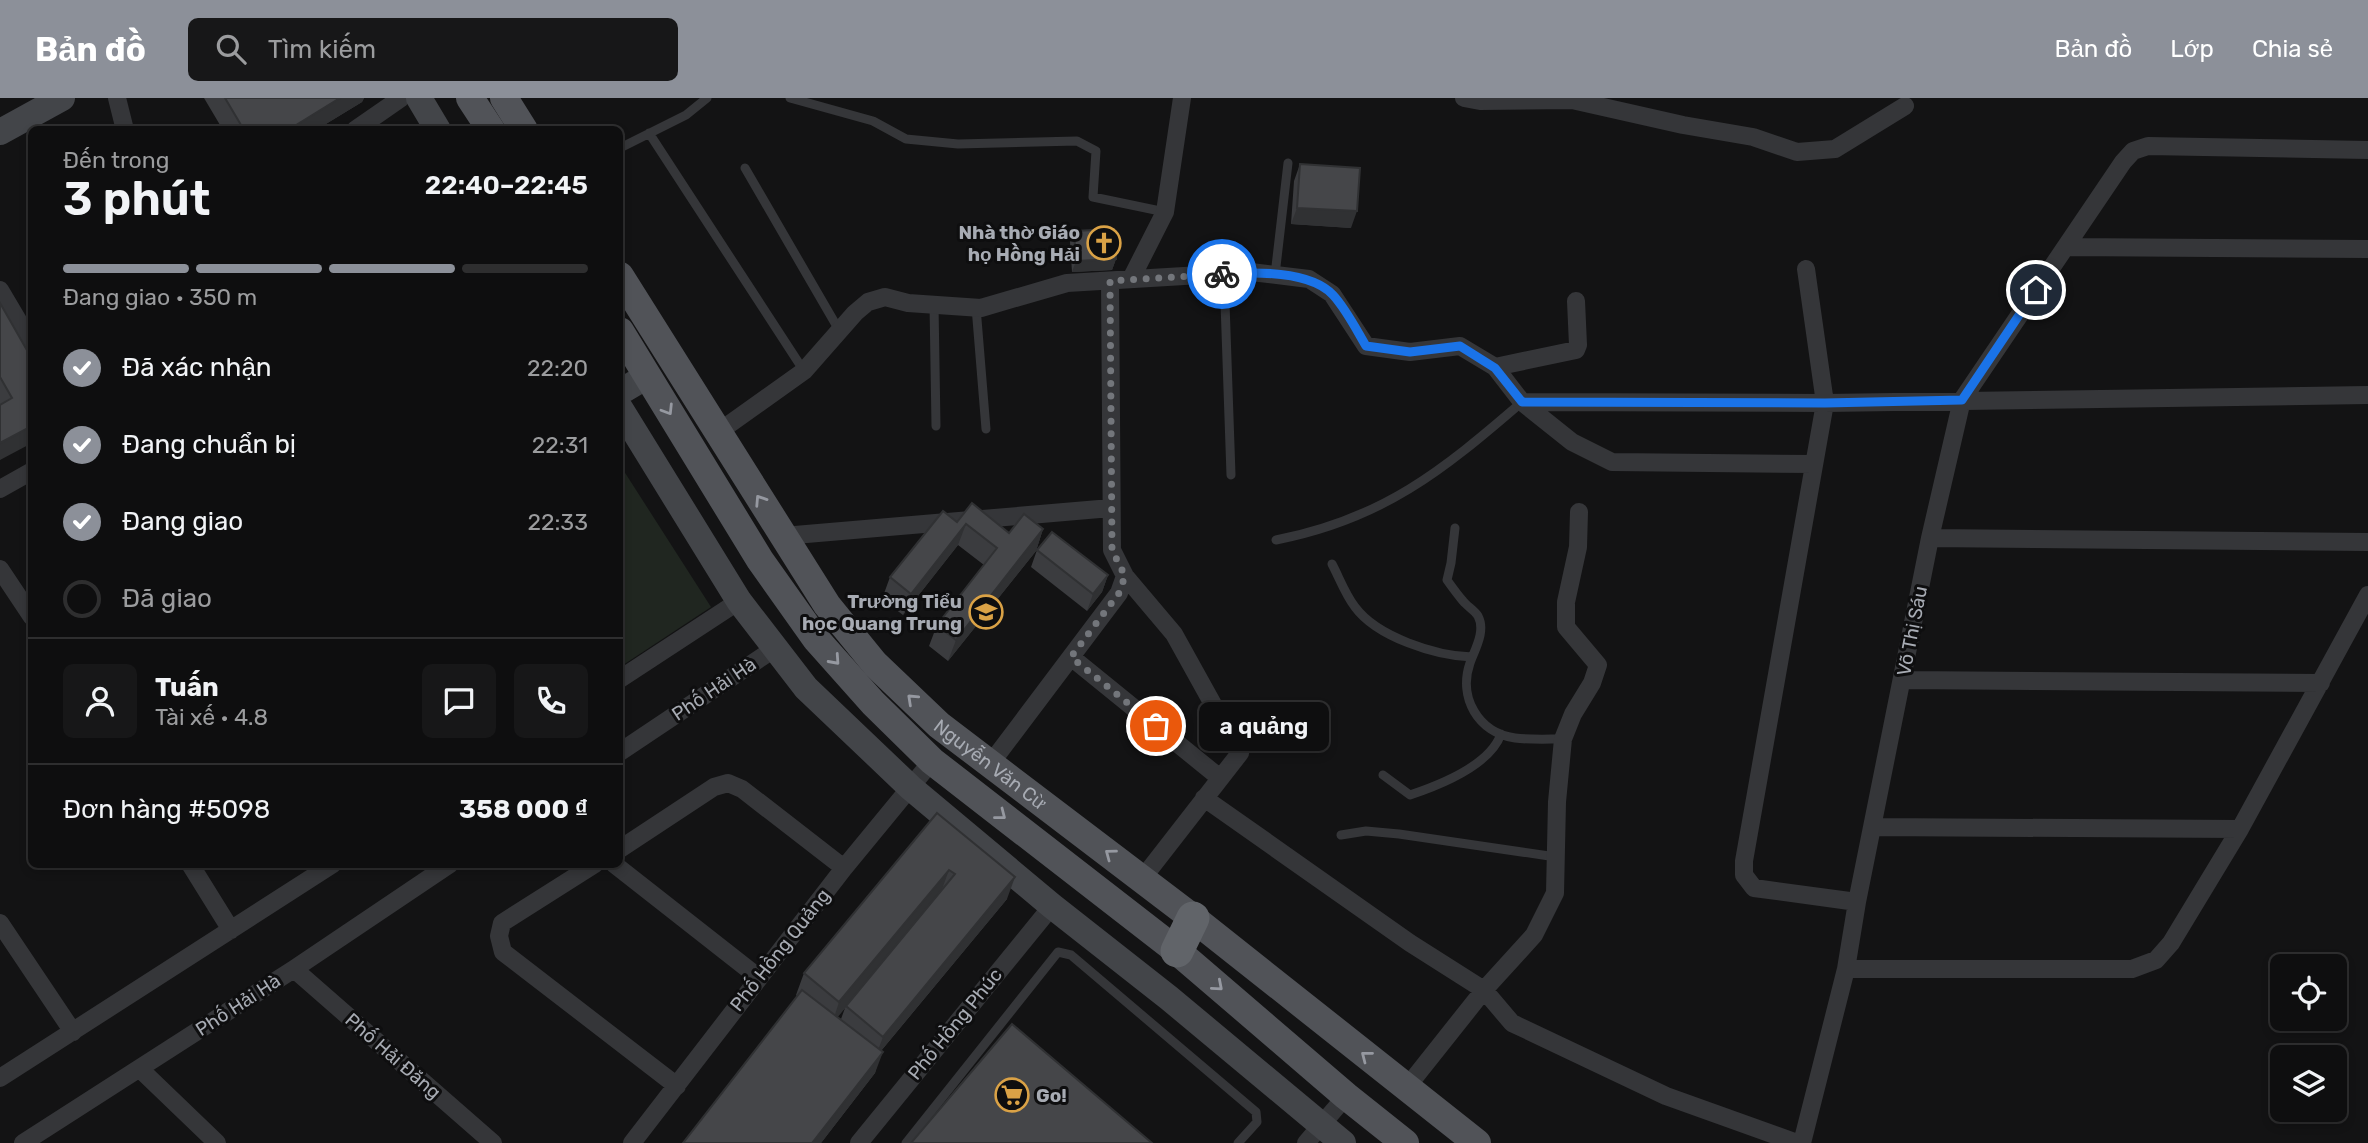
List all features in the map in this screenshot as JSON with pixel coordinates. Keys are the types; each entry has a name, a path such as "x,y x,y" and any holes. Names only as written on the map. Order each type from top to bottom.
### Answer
{"highway":[{"path":"1177,951 1193,918"}],"main road":[{"path":"470,98 488,126"},
{"path":"504,98 522,126"},
{"name":"Nguyễn Văn Cừ","path":"623,281 827,605 875,664 939,726 1193,918 1469,1136"},
{"name":"Nguyễn Văn Cừ","path":"623,336 760,560 816,639 873,703 932,761 1177,951 1405,1143"}],"street":[{"path":"0,132 62,98"},
{"path":"117,98 124,126"},
{"path":"361,126 401,98"},
{"path":"419,98 436,126"},
{"path":"1131,279 1165,212 1182,98"},
{"path":"1464,98 1480,101 1572,100 1753,137 1797,152 1835,149 1877,122 1898,102"},
{"name":"Võ Thị Sáu","path":"1800,1143 1846,969 1930,538 1962,400 2133,151 2148,146 2368,150"},
{"path":"2066,247 2368,249"},
{"path":"1806,269 1825,403 1768,714 1744,861 1744,876 1754,888 1857,902"},
{"path":"717,433 804,371 839,330 868,302 885,297 908,303 976,307 1067,283 1251,272 1308,279 1332,294 1366,346 1410,352 1460,346 1495,368 1522,402 1572,442 1612,462 1814,464"},
{"path":"1110,281 1112,550 1125,576 1174,634 1240,753 1142,879"},
{"path":"0,290 28,338"},
{"path":"1495,368 1576,349 1576,301"},
{"path":"623,390 647,376"},
{"path":"1522,402 1825,403 2368,395"},
{"path":"623,413 732,590 806,688 911,788 1052,906 1080,944 1313,1134 1343,1143"},
{"path":"0,489 28,473"},
{"path":"783,536 1111,509"},
{"path":"1407,1087 1484,990 1534,935 1555,893 1558,857 1557,802 1563,739 1573,713 1592,683 1598,665 1584,652 1566,627 1566,602 1578,547 1579,512"},
{"path":"1930,538 2368,542"},
{"path":"623,677 732,590 760,560"},
{"path":"0,569 28,611"},
{"path":"991,763 1119,593 1125,576"},
{"path":"1846,969 2132,969 2156,960 2171,943 2239,829 2368,595"},
{"name":"Phố Hải Hà","path":"623,750 775,649"},
{"path":"1071,657 1220,778"},
{"path":"1902,680 2321,683"},
{"name":"Phố Hồng Quảng","path":"632,1143 758,977 932,761"},
{"path":"623,847 714,787 728,783 742,789 844,868"},
{"path":"1204,798 1410,943 1484,990 1512,1023 1666,1096 1800,1143"},
{"path":"1872,827 2239,829"},
{"path":"1052,906 1067,866"},
{"path":"193,868 232,930"},
{"path":"0,1078 327,868"},
{"name":"Phố Hải Hà","path":"23,1143 294,969 444,868"},
{"path":"589,868 502,923 499,936 503,952 677,1086"},
{"path":"619,868 758,977"},
{"name":"Phố Hồng Phúc","path":"859,1143 1052,906"},
{"path":"0,923 73,1032"},
{"name":"Phố Hải Đăng","path":"294,969 493,1143"},
{"path":"140,1069 217,1143"},
{"path":"1313,1134 1346,1096"},
{"path":"1469,1136 1494,1143"}],"lane":[{"path":"623,146 686,115 707,98"},
{"path":"790,98 873,121 906,139 958,144 1077,141 1096,151 1094,197 1165,212"},
{"path":"649,133 804,371"},
{"path":"1275,275 1287,163"},
{"path":"745,168 839,330"},
{"path":"1224,274 1231,475"},
{"path":"934,304 936,426"},
{"path":"976,307 986,429"},
{"path":"1276,540 1368,513 1408,492 1465,451 1522,402"},
{"path":"1455,528 1447,580 1478,617 1480,639 1465,683 1471,707 1484,726 1514,738 1563,739"},
{"path":"1332,564 1355,608 1378,628 1410,645 1436,650 1452,657 1472,657"},
{"path":"1383,775 1410,794 1440,785 1496,746 1501,733"},
{"path":"1342,835 1366,831 1399,834 1558,857"},
{"path":"906,1143 1058,952 1080,944 1256,1112 1257,1122 1238,1143"},
{"path":"1003,1023 1011,1030"}],"shaded area":[{"path":"623,470 711,607 623,665"}],"building":[{"path":"225,98 340,98 294,126 242,126"},
{"path":"1300,164 1360,168 1357,211 1297,208"},
{"path":"1114,229 1116,259 1076,261 1074,231"},
{"path":"0,303 28,352 28,428 0,443 0,405 12,398 0,377"},
{"path":"972,503 1009,533 1024,514 1043,529 956,640 937,625 997,548 966,524 911,594 890,577 943,511 957,522"},
{"path":"1052,532 1108,575 1093,594 1037,550"},
{"path":"937,813 1015,877 883,1037 846,1006 955,874 949,870 839,1002 804,973"},
{"path":"802,990 883,1052 812,1143 683,1143"},
{"name":"Go!","path":"1012,1024 1152,1143 911,1143"}],"way so far":[{"path":"1156,726 1071,657 1119,593 1125,576 1112,550 1110,281 1222,274"}],"place":[{"name":"Nhà thờ Giáo họ Hồng Hải","path":"1104,243"},
{"name":"Trường Tiểu học Quang Trung","path":"986,612"},
{"name":"a quảng","path":"1156,726"},
{"name":"Go!","path":"1012,1095"}],"route":[{"path":"1222,274 1251,272 1308,279 1332,294 1366,346 1410,352 1460,346 1495,368 1522,402 1825,403 1962,400 2036,290"}]}
